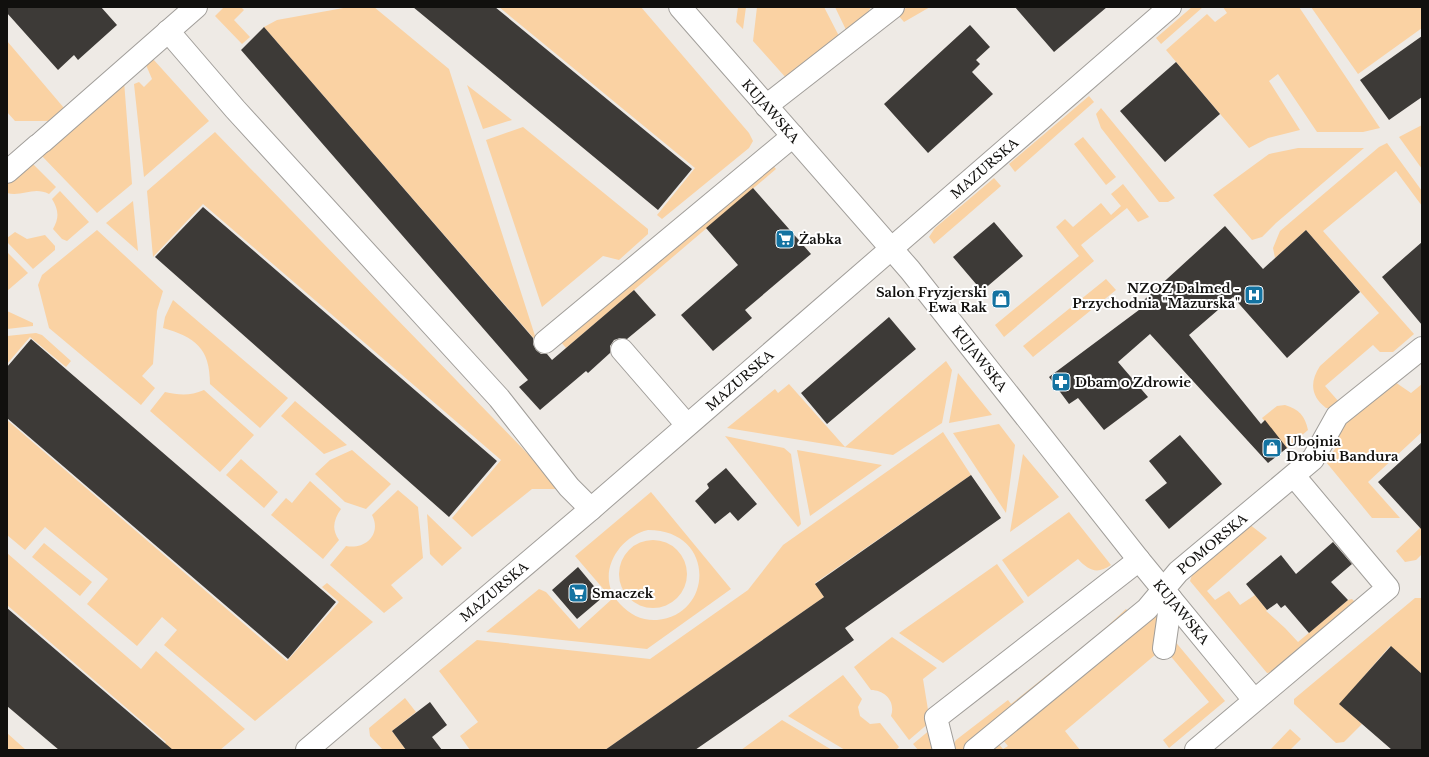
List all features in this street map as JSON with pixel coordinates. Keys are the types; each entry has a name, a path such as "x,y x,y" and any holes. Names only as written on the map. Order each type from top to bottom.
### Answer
{"street":[{"path":"7,172 196,7"},
{"name":"KUJAWSKA","path":"680,7 892,248 1139,560 1254,700"},
{"path":"766,106 892,7"},
{"name":"MAZURSKA","path":"307,750 591,509 1170,7"},
{"path":"168,31 235,108 499,398 569,487 591,509"},
{"path":"545,342 793,136"},
{"name":"POMORSKA","path":"976,750 1167,594 1178,572 1313,459 1337,416 1422,348"},
{"path":"622,350 687,425"},
{"path":"1196,750 1388,588 1294,476"},
{"path":"944,750 936,718 1139,560"},
{"path":"1164,648 1167,594"}],"shaded area":[{"path":"224,7 241,7 244,10 234,20 250,37 242,44 215,16"},
{"path":"349,7 374,7 449,69 537,342 264,27 277,20"},
{"path":"499,7 641,7 749,133 753,141 749,148 662,219 657,215 695,168"},
{"path":"738,7 746,7 743,29 736,22"},
{"path":"757,7 824,7 840,38 787,79 753,41"},
{"path":"835,7 871,7 867,14 847,32"},
{"path":"907,7 930,7 904,22 898,15"},
{"path":"1192,7 1203,7 1161,44 1156,38"},
{"path":"1223,7 1299,7 1380,128 1363,132 1317,132 1278,74 1269,81 1300,130 1268,138 1249,148 1166,50 1207,14 1215,22 1227,13"},
{"path":"1311,7 1422,7 1422,28 1358,74"},
{"path":"7,41 64,108 48,121 15,121 7,112"},
{"path":"153,59 209,121 144,177 134,84 139,82 144,87 152,79 146,65"},
{"path":"124,81 132,184 97,213 40,154"},
{"path":"467,85 512,120 483,129"},
{"path":"1089,96 1094,102 1015,172 1009,164"},
{"path":"1101,108 1175,198 1168,202 1159,202 1101,128 1096,114"},
{"path":"1422,125 1422,169 1399,137"},
{"path":"523,127 648,229 648,234 619,260 603,256 542,307 486,140"},
{"path":"215,132 562,489 532,489 472,537 452,518 501,460 203,204 153,257 147,191"},
{"path":"1083,137 1116,177 1106,185 1074,144"},
{"path":"1387,143 1422,191 1422,206 1396,171 1323,231 1414,334 1393,352 1380,352 1373,345 1325,386 1339,402 1333,408 1326,408 1317,398 1313,388 1314,377 1320,366 1379,313 1306,230 1275,258 1273,248 1280,231 1379,147"},
{"path":"1298,148 1364,148 1276,223 1262,237 1252,240 1213,195 1269,154"},
{"path":"31,162 56,187 49,194 38,191 18,194 7,193 7,183"},
{"path":"771,163 776,169 566,348 560,341"},
{"path":"994,178 1001,186 934,244 929,237 935,228"},
{"path":"1123,184 1149,217 1138,222 1127,208 1081,245 1094,261 1004,337 995,325 1079,256 1056,227 1065,219 1073,227 1101,203 1111,215 1121,206 1111,194"},
{"path":"60,191 89,222 67,241 62,239 53,229 57,221 57,213 56,206 52,199"},
{"path":"133,201 138,251 106,223"},
{"path":"97,230 163,291 157,311 153,364 142,376 155,388 141,405 49,328 38,285 42,275"},
{"path":"15,232 27,239 45,235 55,246 55,250 33,269 7,242 7,238"},
{"path":"7,252 28,273 7,291"},
{"path":"1106,279 1116,290 1033,357 1023,346"},
{"path":"173,300 288,398 260,428 210,384 207,361 204,353 198,346 184,335 163,328 165,317"},
{"path":"7,311 33,323 33,326 7,329"},
{"path":"36,333 42,335 71,361 66,367 30,337 7,364 7,336"},
{"path":"946,361 952,370 942,423 893,455 727,428 775,389 778,393 789,384 845,447"},
{"path":"958,373 992,415 949,423"},
{"path":"1395,382 1411,393 1422,384 1422,432 1368,482 1400,518 1372,518 1326,462 1337,446 1340,431 1346,420"},
{"path":"204,390 254,435 220,472 150,411 165,392 184,394"},
{"path":"295,401 347,445 324,454 281,416"},
{"path":"1285,405 1301,414 1308,430 1287,448 1262,418 1277,406"},
{"path":"7,420 287,661 339,602 322,587 327,583 373,622 255,721 164,645 177,630 162,617 137,646 87,604 108,579 45,527 25,550 7,535"},
{"path":"999,424 1015,445 1006,513 953,433"},
{"path":"943,432 971,475 815,583 824,597 605,750 470,750 460,736 478,722 439,671 477,640 650,659 748,590 783,545"},
{"path":"725,436 784,448 791,454 801,524 798,527"},
{"path":"352,450 391,484 366,509 345,502 315,474 330,460"},
{"path":"797,450 882,465 810,516"},
{"path":"1023,454 1059,497 1010,532"},
{"path":"241,459 278,492 264,508 226,475"},
{"path":"310,481 341,509 334,524 335,532 339,540 323,559 271,515 286,498 292,503"},
{"path":"398,490 418,507 423,558 391,585 403,598 384,613 330,565 346,546 359,546 370,539 375,528 375,522 372,515"},
{"path":"651,492 731,589 647,649 486,632 539,589 546,592 579,629 612,599 575,556","holes":["648,530 670,534 686,543 696,557 699,573 697,589 689,604 676,615 652,620 632,614 620,604 612,593 609,582 609,571 613,560 619,549 637,534"]},
{"path":"1069,512 1111,565 1101,570 1093,570 1085,566 1078,559 1028,597 1002,560"},
{"path":"427,514 462,548 442,566 430,554"},
{"path":"1249,524 1267,538 1207,591 1215,600 1229,591 1240,605 1255,595 1267,610 1266,611 1298,642 1348,600 1352,599 1355,602 1273,672 1267,673 1190,581 1193,572"},
{"path":"1422,526 1422,554 1416,560 1405,562 1396,551"},
{"path":"653,540 666,543 677,550 684,561 687,574 684,587 677,598 666,605 653,608 640,605 629,598 622,587 619,574 622,561 629,550 640,543"},
{"path":"44,543 92,582 80,596 32,557"},
{"path":"7,553 141,669 156,651 245,729 220,750 160,750 166,742 7,605"},
{"path":"997,564 1024,602 943,663 899,633"},
{"path":"1415,598 1422,598 1422,674 1390,646 1340,704 1362,724 1344,742 1336,743 1294,704 1294,699"},
{"path":"1126,609 1130,613 1120,623 964,750 952,750 956,740 1008,700 1011,704 1100,633"},
{"path":"1156,615 1162,619 1155,655 1065,731 1080,750 989,750 998,743 1003,749 1008,746 1002,739"},
{"path":"892,637 937,668 923,679 930,722 909,740 891,716 892,706 888,698 881,692 871,690 854,667"},
{"path":"1173,639 1225,701 1169,748 1163,740 1209,702 1168,653"},
{"path":"843,675 862,699 858,707 860,716 870,724 880,723 899,747 896,750 845,750 788,716"},
{"path":"405,698 416,712 392,731 406,750 383,750 370,736 369,728"},
{"path":"782,720 832,750 741,750"},
{"path":"931,729 934,750 918,750 913,744"},
{"path":"1290,729 1301,739 1290,750 1270,750"},
{"path":"7,733 26,750 7,750"}],"building":[{"path":"7,7 101,7 117,25 78,60 74,55 58,70 7,13"},
{"path":"413,7 495,7 692,169 658,210"},
{"path":"1015,7 1107,7 1054,52"},
{"path":"970,25 990,47 976,60 980,64 972,72 993,94 928,153 884,104"},
{"path":"264,27 533,338 533,344 536,350 541,354 547,354 552,360 634,290 656,315 627,339 620,338 614,340 610,346 610,353 588,373 586,371 540,410 519,387 528,380 241,50"},
{"path":"1422,36 1422,97 1389,120 1360,80"},
{"path":"1176,62 1220,114 1165,162 1120,111"},
{"path":"753,188 811,254 745,310 752,318 713,351 681,315 738,265 706,228"},
{"path":"203,207 497,461 449,517 155,257"},
{"path":"994,222 1023,256 982,291 953,257"},
{"path":"1225,226 1263,269 1306,230 1360,292 1287,358 1233,297 1189,335 1261,424 1265,420 1287,448 1268,463 1150,334 1118,362 1148,397 1104,430 1078,398 1069,404 1049,377 1147,304 1144,300"},
{"path":"1422,242 1422,325 1382,277"},
{"path":"889,317 916,349 827,424 801,393"},
{"path":"31,339 336,602 288,659 7,418 7,367"},
{"path":"1180,435 1222,484 1169,529 1145,500 1167,483 1149,461"},
{"path":"1422,442 1422,530 1378,482"},
{"path":"726,468 757,504 738,521 730,512 715,524 695,501 709,488 707,484"},
{"path":"971,475 1001,518 845,628 854,640 695,750 605,750 824,597 815,584"},
{"path":"1333,542 1352,564 1331,582 1348,600 1309,633 1285,605 1281,608 1277,603 1267,610 1246,584 1281,555 1296,574"},
{"name":"Smaczek","path":"578,567 603,597 577,619 552,590"},
{"path":"7,608 173,750 59,750 7,706"},
{"path":"1391,646 1422,674 1422,750 1392,750 1339,704"},
{"path":"430,702 447,725 432,737 442,750 406,750 392,731"}],"place":[{"name":"Żabka","path":"785,239"},
{"name":"NZOZ Dalmed - Przychodnia \"Mazurska\"","path":"1254,295"},
{"name":"Salon Fryzjerski Ewa Rak","path":"1001,299"},
{"name":"Dbam o Zdrowie","path":"1061,382"},
{"name":"Ubojnia Drobiu Bandura","path":"1272,448"},
{"name":"Smaczek","path":"578,593"}]}
